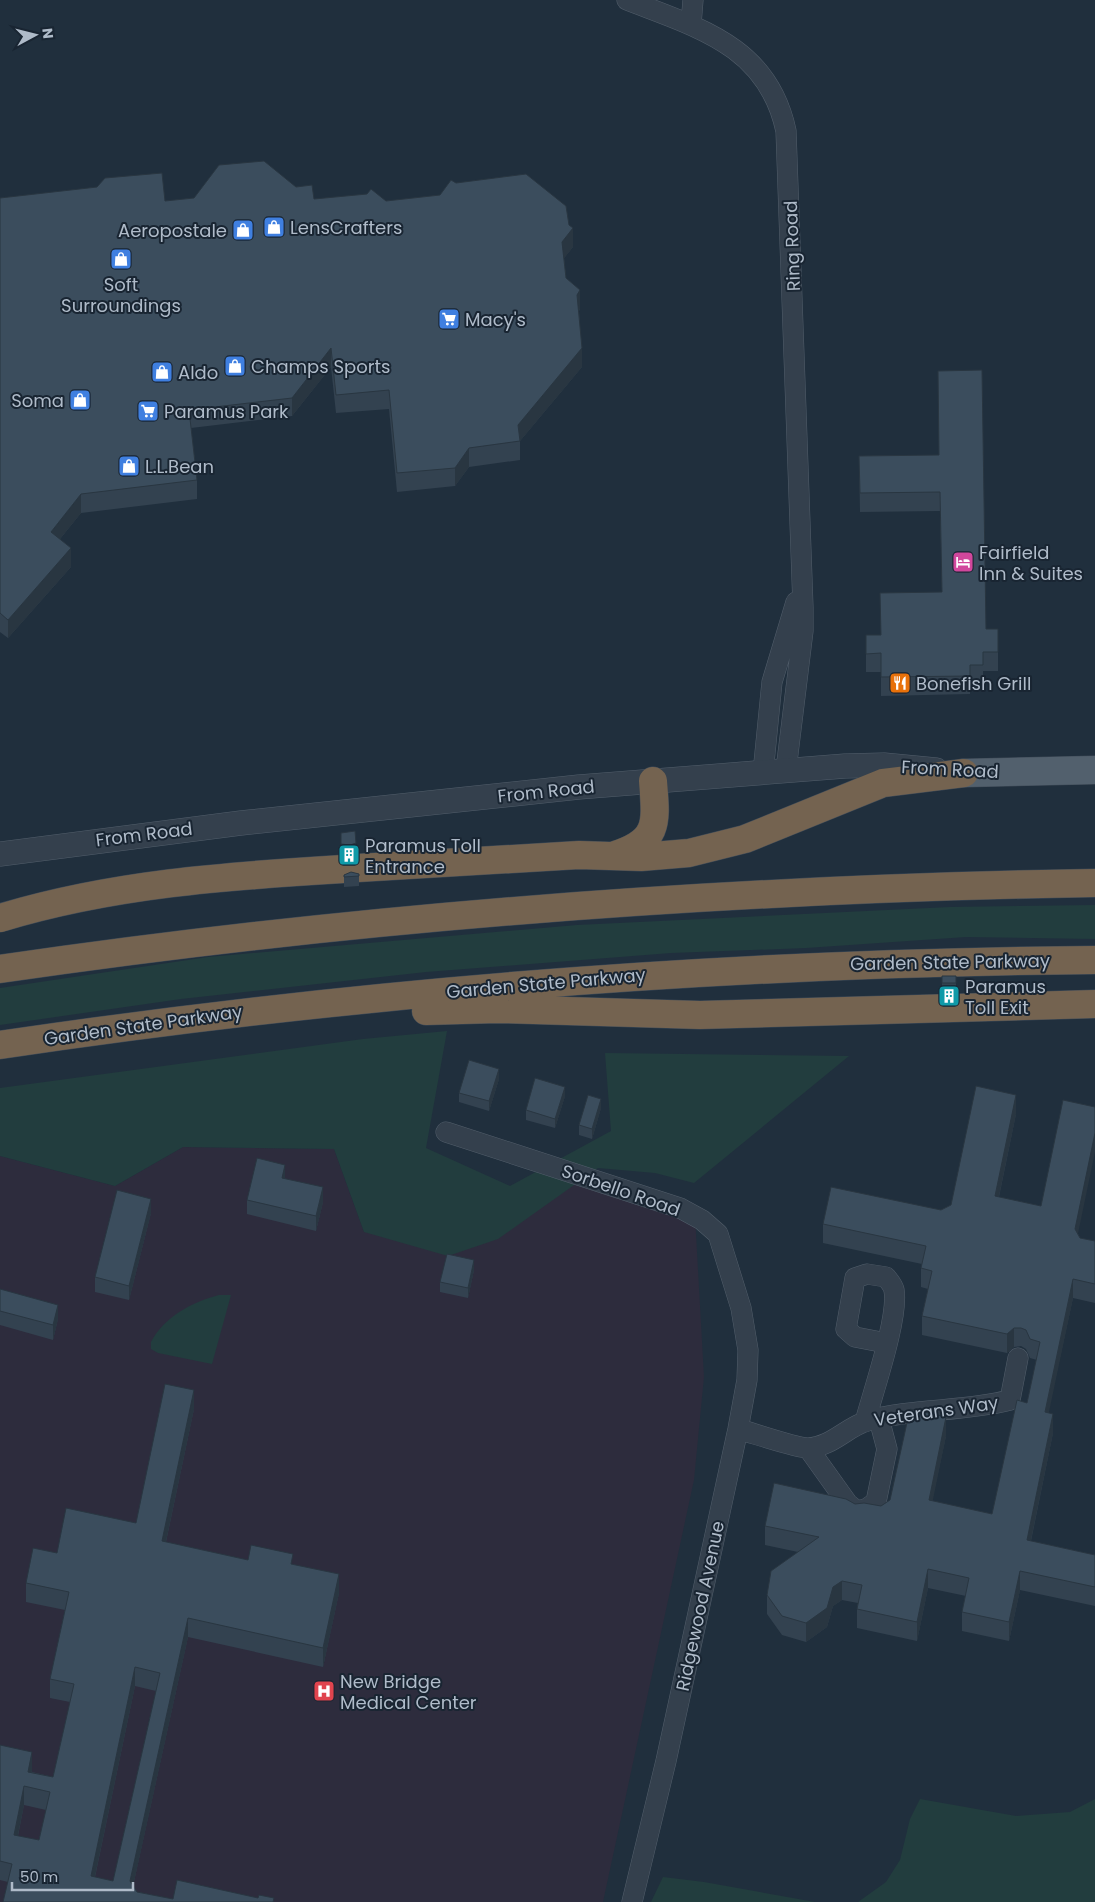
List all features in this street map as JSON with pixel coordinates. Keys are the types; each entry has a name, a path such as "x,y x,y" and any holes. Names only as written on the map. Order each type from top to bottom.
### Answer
{"highway":[{"path":"0,918 98,894 145,885 216,877 579,855 667,855 709,849 763,832 883,783 964,773"},
{"path":"614,855 638,847 650,834 655,812 653,781"},
{"path":"0,970 203,942 468,914 820,891 1095,883"},
{"name":"Garden State Parkway","path":"0,1045 180,1020 352,1000 667,974 881,963 1095,960"},
{"path":"180,1020 367,1015 467,1009 700,1015 1095,1004"}],"main road":[{"name":"From Road","path":"964,773 1095,770"}],"street":[{"name":"Ring Road","path":"627,0 691,25 728,43 754,65 773,91 780,104 786,131 803,631 786,770"},
{"path":"691,25 693,0"},
{"path":"763,772 772,682 801,580"},
{"name":"From Road","path":"0,854 240,823 653,781 786,770 884,765 964,773"},
{"name":"Sorbello Road","path":"446,1132 680,1208 702,1220 718,1234 741,1308"},
{"name":"Ridgewood Avenue","path":"632,1902 666,1761 747,1380 748,1350 741,1308"},
{"path":"738,1429 808,1448 848,1504 857,1511 866,1509 876,1502 887,1448 872,1420 886,1343"},
{"name":"Veterans Way","path":"808,1448 837,1439 872,1420 935,1410 990,1405 1010,1400 1018,1358"}],"shaded area":[{"name":"New Bridge Medical Center","path":"183,1147 334,1149 364,1232 584,1176 695,1216 704,1377 694,1480 603,1902 0,1902 0,1156 115,1186"}],"green space":[{"path":"1095,905 1095,939 966,937 806,948 671,953 426,972 181,999 0,1025 0,988 208,957 577,925 950,907"},
{"path":"447,1031 426,1148 510,1186 611,1131 605,1053 849,1056 694,1183 655,1173 598,1168 498,1239 448,1256 364,1232 334,1149 183,1147 115,1186 0,1156 0,1088 363,1039"},
{"path":"219,1295 231,1295 212,1364 158,1353 151,1349 151,1342 163,1325 171,1318 189,1306"},
{"path":"920,1799 1016,1816 1070,1812 1095,1799 1095,1902 858,1902 886,1882 900,1860 910,1819"},
{"path":"663,1877 704,1882 815,1902 651,1902"}],"building":[{"name":"Paramus Park","path":"264,161 296,187 312,185 314,199 367,194 371,189 386,201 440,195 451,180 456,183 526,174 566,206 569,225 573,228 562,242 566,278 580,290 577,295 582,348 518,425 520,441 469,448 455,468 397,473 389,390 336,395 331,348 292,398 189,410 197,480 81,494 51,532 71,548 8,620 0,613 0,198 97,187 105,178 162,173 165,201 194,198 219,165"},
{"name":"Fairfield Inn & Suites","path":"982,370 986,629 998,629 998,652 983,652 983,665 970,665 970,676 881,677 881,653 866,654 866,635 881,635 880,593 942,592 940,492 860,493 859,456 939,455 938,371"},
{"path":"355,831 356,843 350,845 341,844 341,833"},
{"path":"351,872 359,874 359,876 344,877 344,875"},
{"path":"942,976 956,976 956,983 942,983"},
{"path":"469,1060 499,1069 489,1101 459,1093"},
{"path":"535,1078 565,1087 555,1119 526,1110"},
{"path":"976,1086 1016,1095 995,1196 1041,1206 1063,1100 1095,1107 1095,1133 1075,1229 1080,1238 1095,1241 1095,1284 1073,1279 1045,1412 1053,1414 1027,1540 1095,1555 1095,1587 1020,1571 1009,1622 962,1612 969,1578 928,1569 917,1622 857,1609 862,1585 842,1581 833,1587 827,1608 806,1623 782,1616 767,1595 771,1571 819,1537 765,1526 774,1483 846,1499 855,1504 864,1503 881,1506 890,1500 910,1409 946,1417 929,1500 992,1514 1017,1400 1027,1403 1040,1342 1030,1339 1026,1330 1021,1328 1014,1328 1007,1334 922,1316 932,1271 921,1268 926,1246 823,1224 831,1187 941,1210 951,1205"},
{"path":"588,1095 601,1099 592,1129 579,1125"},
{"path":"257,1158 285,1165 282,1178 323,1187 316,1216 247,1200"},
{"path":"117,1190 151,1199 129,1286 95,1277"},
{"path":"447,1254 474,1260 468,1288 440,1282"},
{"path":"0,1289 58,1305 53,1325 0,1311"},
{"path":"165,1384 194,1390 162,1541 248,1560 251,1545 293,1554 291,1564 339,1574 323,1648 188,1618 130,1881 137,1892 173,1899 177,1880 258,1898 259,1895 274,1898 273,1902 3,1902 12,1864 0,1861 0,1745 32,1752 28,1772 53,1777 74,1684 50,1679 69,1592 26,1583 33,1548 57,1553 66,1508 136,1523","holes":["135,1667 160,1673 113,1881 91,1876","24,1786 50,1792 39,1840 14,1835"]}],"place":[{"name":"LensCrafters","path":"274,227"},
{"name":"Aeropostale","path":"243,230"},
{"name":"Soft Surroundings","path":"121,259"},
{"name":"Macy's","path":"449,319"},
{"name":"Champs Sports","path":"235,366"},
{"name":"Aldo","path":"162,372"},
{"name":"Soma","path":"80,400"},
{"name":"Paramus Park","path":"148,411"},
{"name":"L.L.Bean","path":"129,466"},
{"name":"Fairfield Inn & Suites","path":"963,562"},
{"name":"Bonefish Grill","path":"900,683"},
{"name":"Paramus Toll Entrance","path":"349,855"},
{"name":"Paramus Toll Exit","path":"949,996"},
{"name":"New Bridge Medical Center","path":"324,1691"}]}
